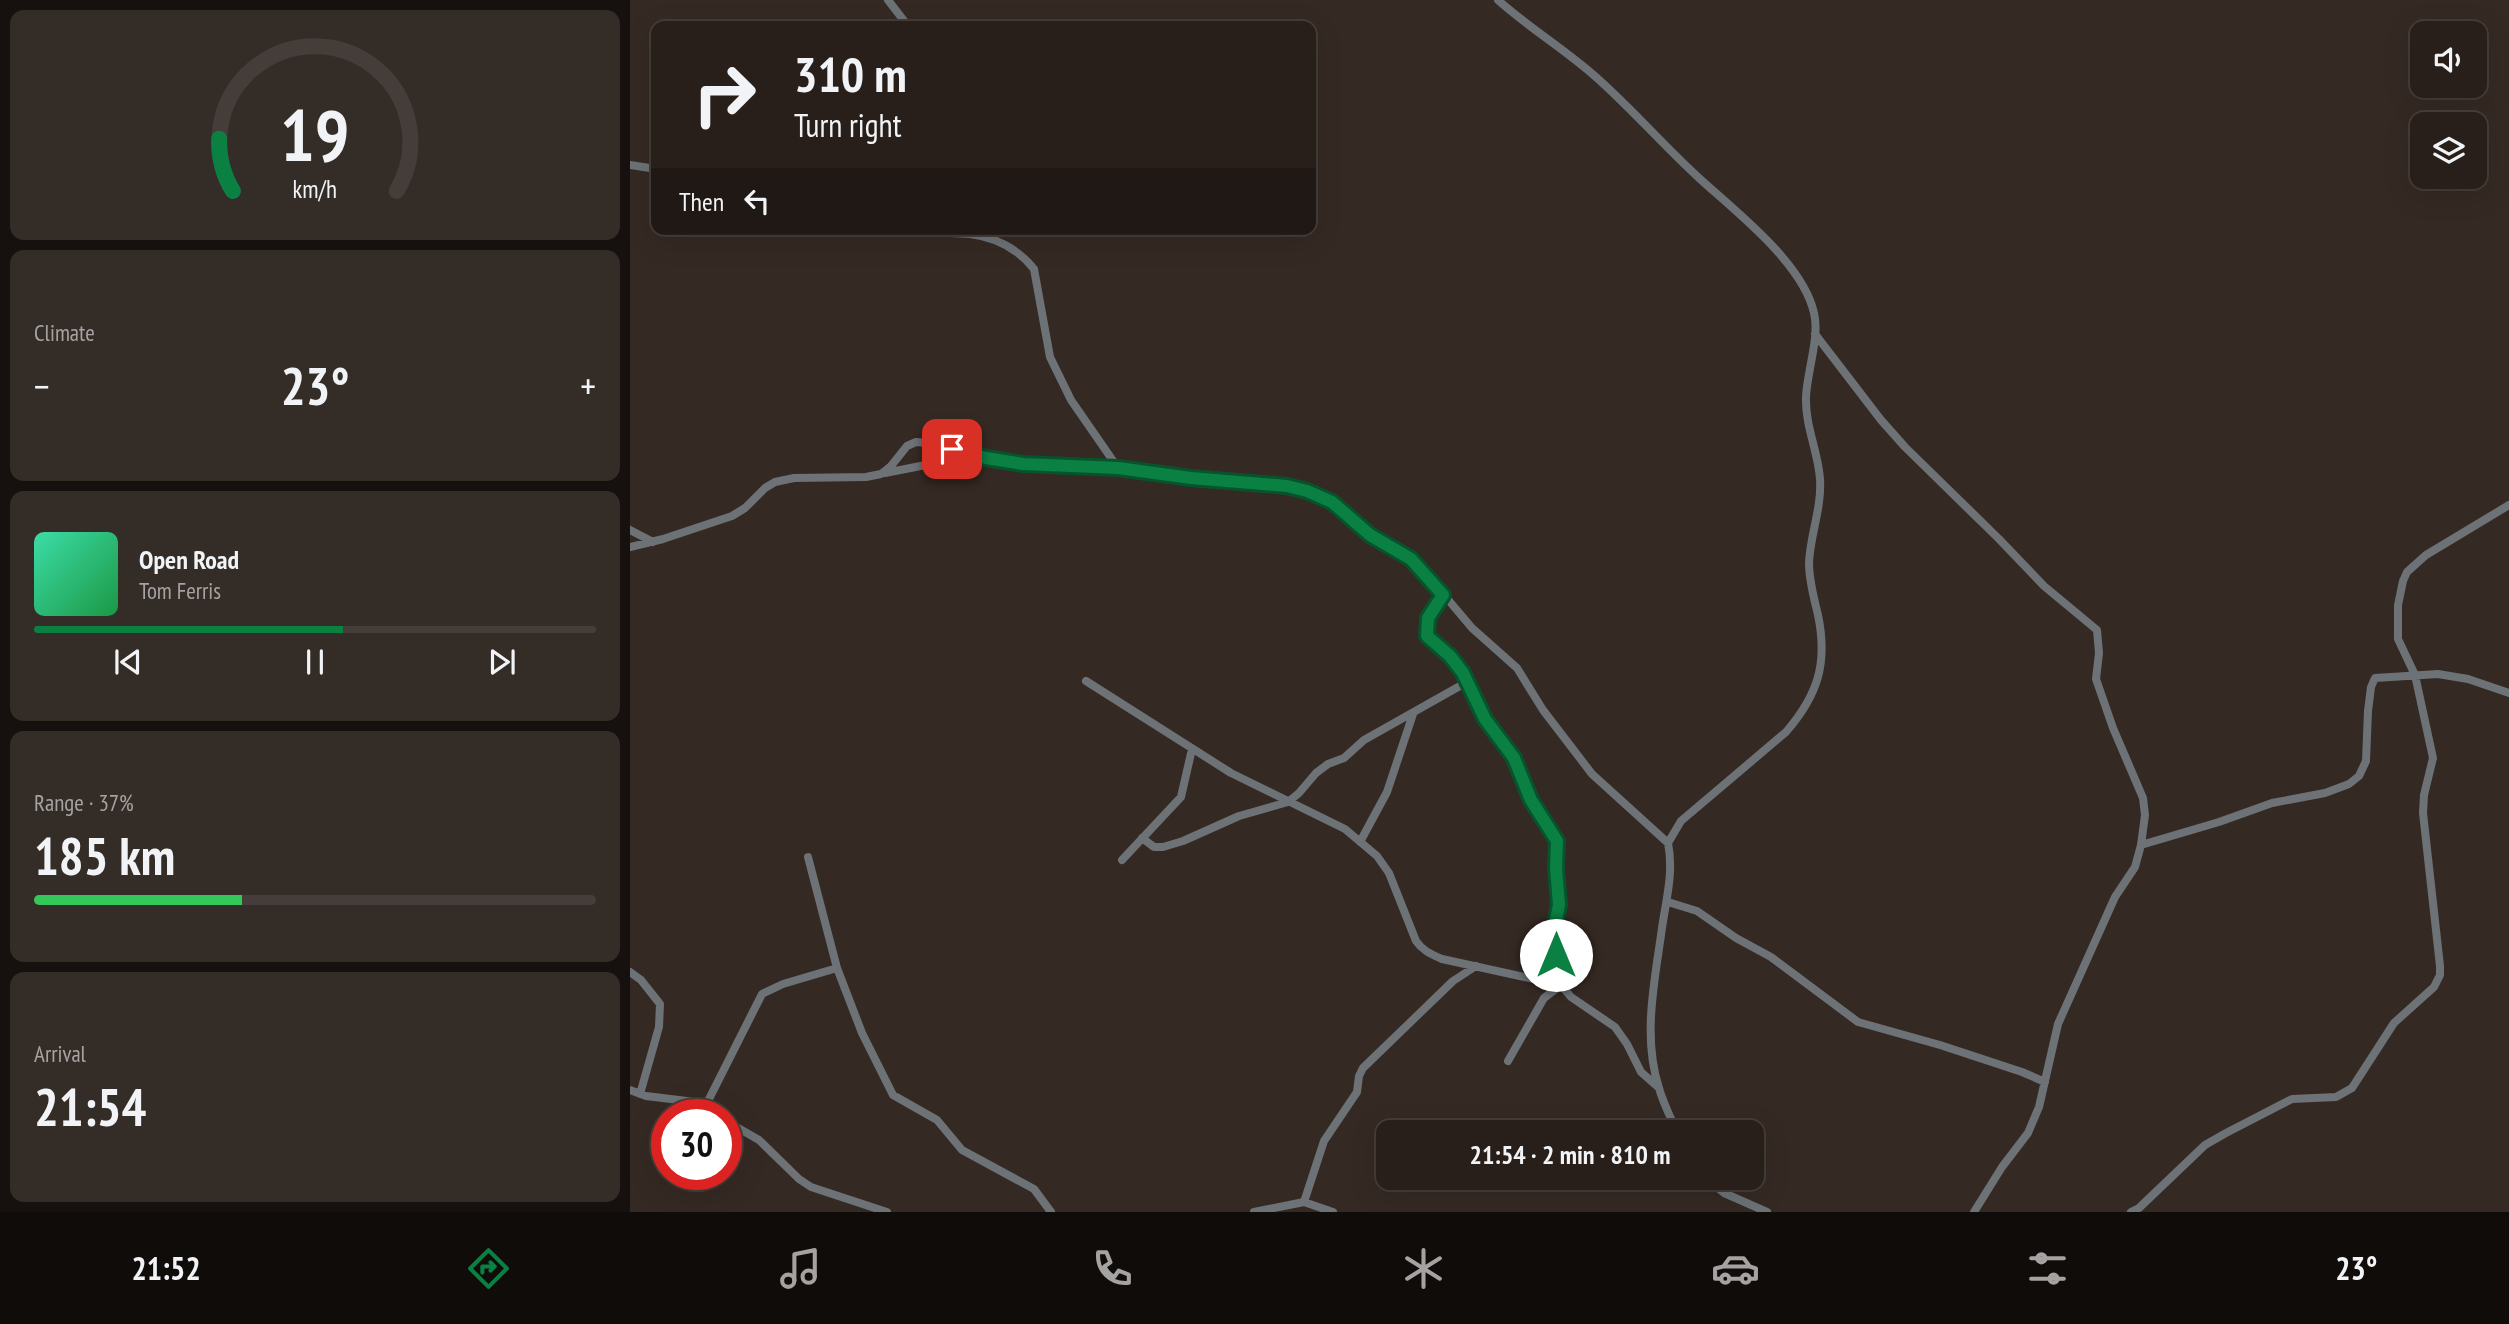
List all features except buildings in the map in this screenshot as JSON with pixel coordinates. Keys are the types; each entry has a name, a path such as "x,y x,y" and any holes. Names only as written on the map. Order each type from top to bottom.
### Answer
{"street":[{"path":"888,0 904,21"},
{"path":"1497,0 1596,77 1678,159 1777,251 1808,295 1814,310 1815,334 1807,376 1806,412 1821,482 1809,564 1822,648 1819,675 1814,693 1786,732 1681,821 1668,843"},
{"path":"630,164 651,168"},
{"path":"980,235 1009,246 1034,269 1050,357 1071,400 1118,468"},
{"path":"1815,334 1905,447 2044,586 2097,630 2099,653 2096,679 2113,728 2143,798 2145,815 2135,867 2115,897 2058,1024 2039,1107 2028,1133 2002,1167 1974,1212"},
{"path":"881,474 907,446 916,442 939,444 986,458 1049,466 1118,468 1191,478 1287,486 1321,496 1370,535 1411,559 1472,628 1517,668 1543,710 1592,774 1668,843 1671,856 1668,902 1650,1034 1658,1087 1672,1120"},
{"path":"630,548 732,516 746,508 765,488 775,482 794,478 866,477 941,461 986,458"},
{"path":"2132,1212 2205,1145 2225,1133 2292,1099 2336,1097 2352,1088 2395,1023 2437,983 2440,966 2423,813 2424,795 2433,758 2415,675 2401,649 2397,631 2398,605 2407,572 2426,555 2509,506"},
{"path":"630,530 653,542"},
{"path":"1443,595 1432,610 1425,633 1456,663 1485,719 1514,758 1531,800 1557,841 1559,905 1554,930 1561,985 1571,997 1606,1018 1615,1027 1641,1072 1658,1087"},
{"path":"2141,845 2272,803 2325,793 2359,776 2366,761 2368,711 2373,681 2382,676 2452,676 2509,693"},
{"path":"1086,681 1192,749 1261,789 1329,819 1360,842 1377,856 1389,873 1422,949 1442,959 1561,985"},
{"path":"1142,838 1154,847 1163,847 1239,816 1288,802 1299,793 1309,778 1324,766 1344,758 1378,731 1467,682"},
{"path":"1360,842 1387,792 1413,714"},
{"path":"1122,860 1181,797 1192,749"},
{"path":"808,857 837,968 862,1033 893,1095 937,1120 961,1150 1034,1189 1051,1212"},
{"path":"1668,902 1697,911 1736,938 1771,957 1858,1022 1940,1045 2045,1082"},
{"path":"1304,1202 1324,1140 1357,1092 1363,1068 1453,981 1476,966"},
{"path":"709,1099 762,994 783,984 837,968"},
{"path":"630,972 641,980 660,1004 659,1027 640,1094"},
{"path":"1508,1061 1544,998 1561,985"},
{"path":"630,1090 640,1094 681,1099"},
{"path":"742,1130 759,1140 799,1179 811,1187 887,1212"},
{"path":"1720,1190 1767,1212"},
{"path":"1254,1212 1304,1202 1334,1212"}],"route":[{"path":"952,449 1023,464 1118,468 1191,478 1287,486 1332,502 1370,535 1411,559 1443,595 1428,618 1425,633 1450,656 1463,673 1478,707 1514,758 1531,800 1557,841 1559,905 1554,930 1556,955"}]}
